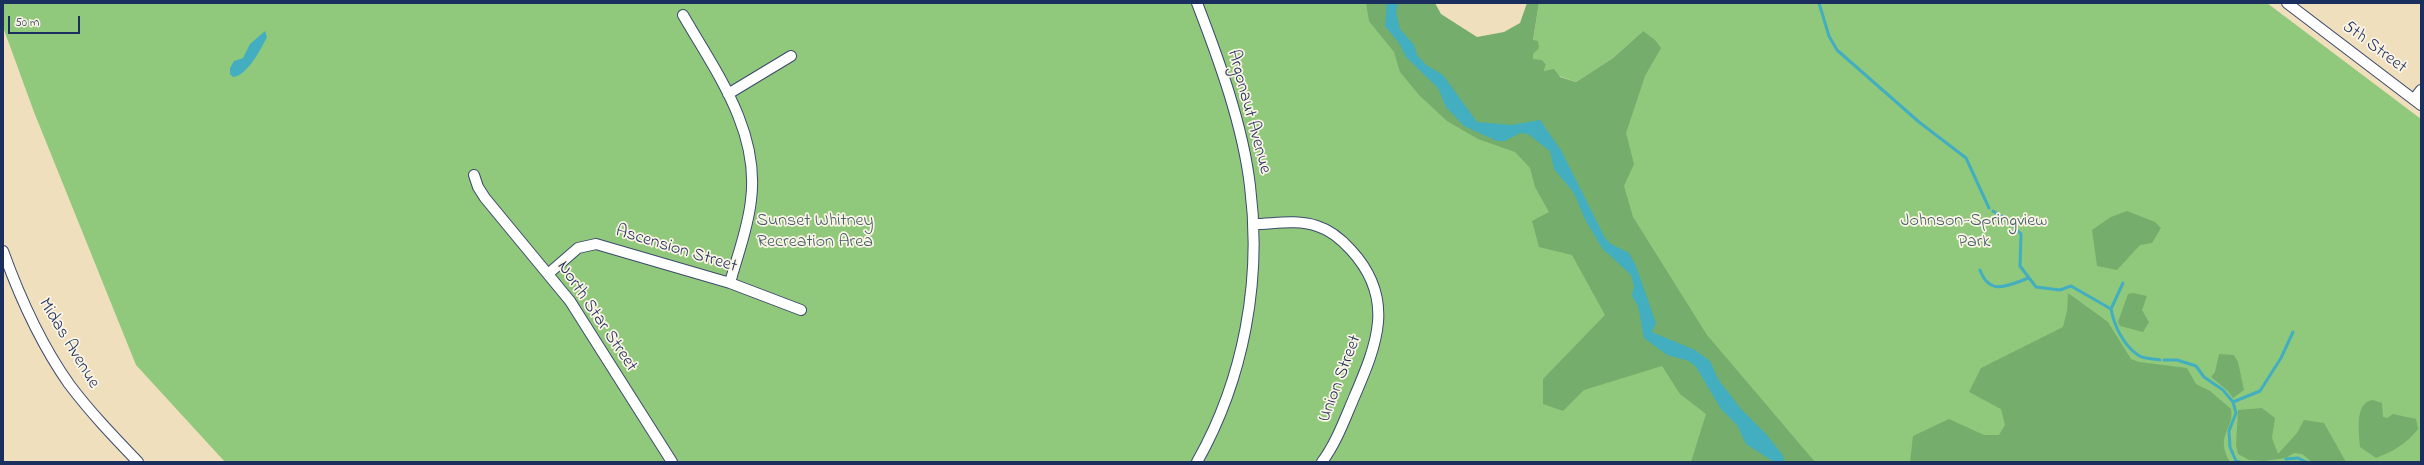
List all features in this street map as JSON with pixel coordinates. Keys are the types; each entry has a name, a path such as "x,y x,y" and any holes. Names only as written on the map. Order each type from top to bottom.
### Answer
{"street":[{"name":"Argonaut Avenue","path":"1197,3 1243,149 1250,186 1253,224 1252,284 1239,358 1221,414 1197,462"},
{"name":"5th Street","path":"2287,3 2418,102"},
{"path":"683,15 728,94 746,132 751,156 752,178 748,222 730,283"},
{"path":"728,94 791,56"},
{"path":"2418,102 2421,90"},
{"name":"North Star Street","path":"474,175 478,187 485,198 548,274 586,325 672,462"},
{"name":"Union Street","path":"1253,224 1307,223 1330,232 1358,257 1371,280 1375,293 1378,325 1372,355 1336,440 1322,462"},
{"name":"Ascension Street","path":"548,274 578,248 596,244 730,283 801,310"},
{"name":"Midas Avenue","path":"3,251 33,324 59,368 88,408 138,462"}],"green space":[{"name":"Sunset Whitney Recreation Area","path":"3,3 1421,3 1585,159 1643,31 1613,58 1576,82 1544,71 1546,64 1542,60 1533,60 1533,40 1539,3 2267,3 2421,119 2421,462 225,462 136,365 34,112 3,27"},
{"path":"1366,3 1435,3 1441,14 1477,37 1504,32 1520,23 1527,3 1539,3 1533,40 1538,41 1539,48 1533,54 1533,59 1542,60 1546,64 1544,71 1554,69 1560,77 1576,82 1613,58 1643,31 1655,40 1661,48 1645,76 1626,133 1634,164 1624,186 1633,217 1707,335 1815,462 1691,462 1706,414 1680,394 1662,366 1584,390 1563,411 1543,404 1543,379 1605,315 1572,255 1539,247 1532,221 1549,212 1535,187 1530,168 1515,152 1478,139 1447,121 1419,95 1400,72 1394,52 1369,21"},
{"path":"2127,211 2155,222 2161,228 2152,243 2140,245 2117,270 2097,266 2092,230 2111,217"},
{"path":"2068,293 2108,322 2131,359 2139,362 2187,368 2196,384 2210,391 2231,409 2230,422 2224,439 2226,453 2230,462 1910,462 1913,436 1949,419 1984,435 1999,435 2005,425 2001,409 1969,392 1981,368 2063,327 2067,311"},
{"path":"2133,293 2147,296 2142,310 2149,322 2143,332 2120,326 2118,322 2128,294"},
{"path":"2219,354 2234,355 2238,362 2244,390 2233,398 2228,391 2211,377 2215,372"},
{"path":"2373,400 2382,403 2383,417 2387,418 2393,414 2416,419 2418,429 2409,439 2399,446 2376,458 2360,447 2359,434 2360,412 2367,402"},
{"path":"2262,408 2275,418 2272,438 2278,454 2297,433 2304,420 2324,423 2346,462 2312,462 2302,454 2294,453 2286,458 2264,461 2249,460 2238,454 2236,445 2238,410"}],"water":[{"path":"1387,3 1398,3 1396,12 1400,29 1414,45 1417,55 1426,65 1443,75 1477,122 1511,125 1540,120 1562,152 1605,238 1611,244 1629,253 1636,266 1656,323 1652,331 1695,350 1710,361 1718,379 1741,409 1766,434 1782,454 1785,462 1774,462 1746,444 1737,425 1721,409 1696,367 1689,361 1667,355 1644,338 1638,306 1632,296 1634,286 1631,275 1602,248 1585,219 1574,193 1554,169 1550,151 1528,134 1520,133 1505,141 1497,141 1464,126 1446,107 1438,88 1406,57 1399,43 1385,26"},
{"path":"265,31 267,37 253,61 243,72 233,77 230,74 230,68 234,61 243,58 250,44"}],"waterway":[{"path":"1819,3 1829,36 1837,50 1919,122 1966,158 1989,208"},
{"path":"1993,211 2007,220 2021,234 2020,266 2036,287 2060,290 2071,286 2111,309 2114,322 2128,346 2140,356 2160,360"},
{"path":"1980,270 1989,284 2000,287 2029,278"},
{"path":"2111,309 2123,283"},
{"path":"2233,402 2260,391 2281,358 2293,332"},
{"path":"2164,360 2177,360 2196,366 2204,377 2223,390 2233,402 2236,413 2229,431 2230,447 2236,461 2240,462"},
{"path":"2286,459 2298,458 2306,462"}],"park label":[{"name":"Johnson-Springview Park","path":"1974,232"}]}
